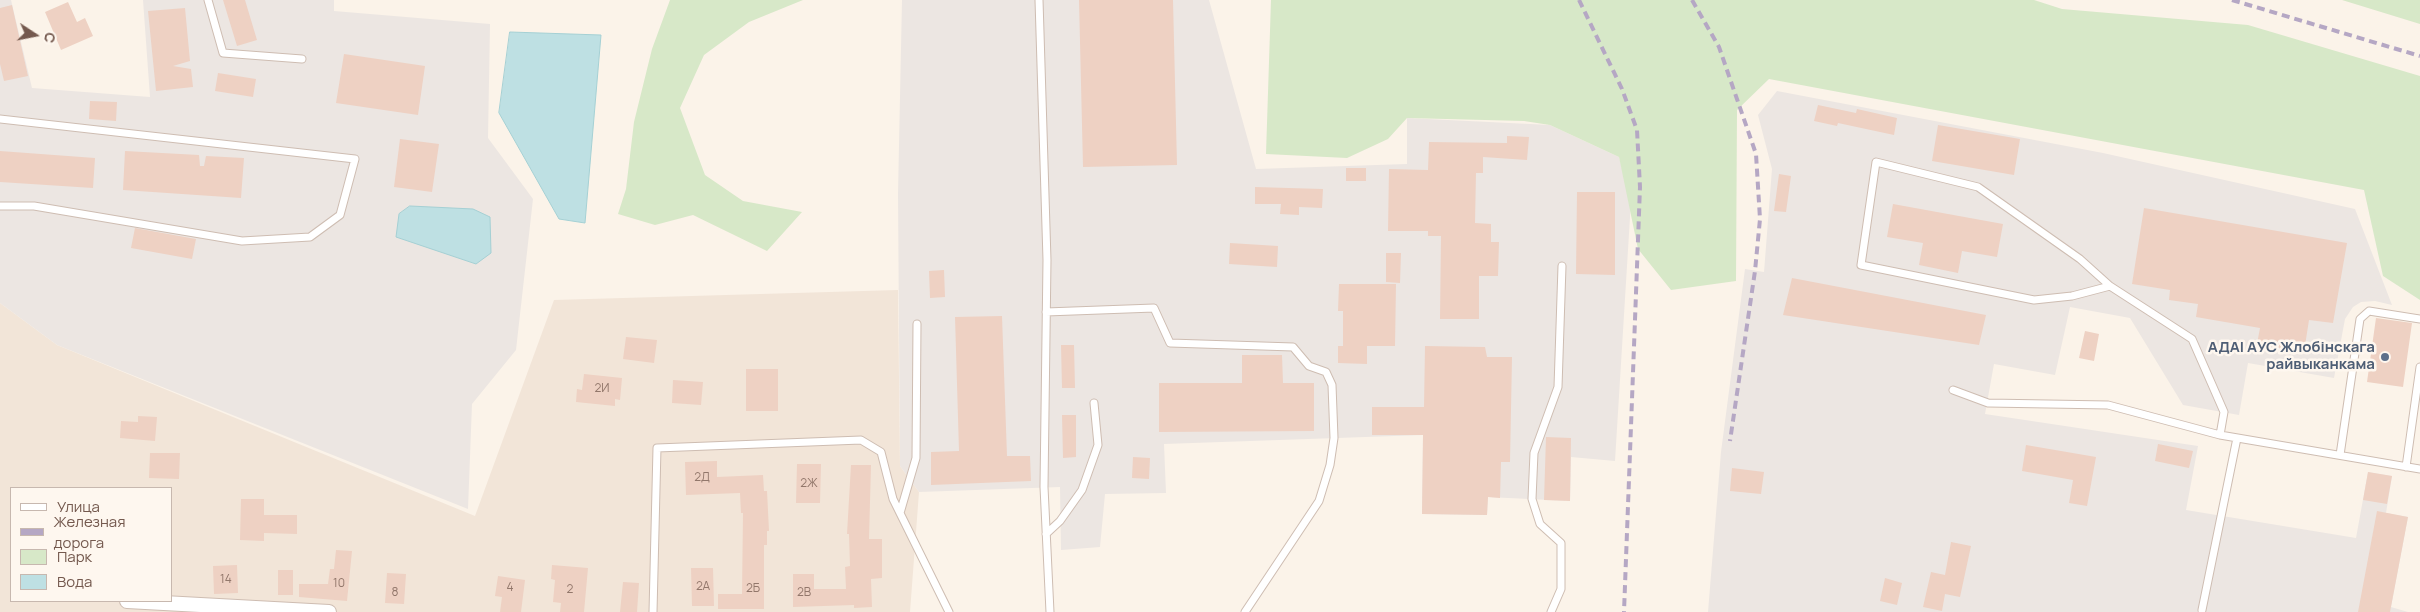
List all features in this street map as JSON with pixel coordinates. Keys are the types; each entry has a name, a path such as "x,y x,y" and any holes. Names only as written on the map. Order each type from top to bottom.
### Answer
{"street":[{"path":"142,602 329,612"}],"lane":[{"path":"208,0 223,53 302,59"},
{"path":"1039,0 1047,260 1044,487 1050,612"},
{"path":"0,119 355,159 340,215 310,238 242,241 34,206 0,206"},
{"path":"2110,286 2072,296 2034,300 1861,265 1876,162 1978,187 2080,259 2110,286 2192,339 2224,412 2220,435"},
{"path":"1551,612 1561,589 1561,543 1540,524 1532,499 1534,453 1558,387 1562,266"},
{"path":"1046,312 1154,308 1170,344 1293,347 1309,366 1326,372 1332,385 1334,438 1330,465 1319,501 1245,612"},
{"path":"2340,455 2360,319 2369,310 2420,319"},
{"path":"900,513 916,458 917,324"},
{"path":"2406,467 2420,367"},
{"path":"1954,390 1988,403 2108,405 2220,435 2420,469"},
{"path":"1046,534 1060,521 1082,490 1098,445 1094,403"},
{"path":"2202,610 2237,438"},
{"path":"653,612 657,448 861,440 881,452 893,499 949,612"}],"shaded area":[{"path":"0,0 11,0 32,88 150,97 143,0 334,0 334,11 490,24 488,138 533,199 516,350 472,404 468,509 57,345 0,303"},
{"path":"902,0 1209,0 1256,169 1407,164 1407,118 1550,125 1619,157 1631,201 1615,461 1571,457 1570,501 1488,497 1487,515 1422,514 1423,435 1164,444 1166,493 1105,494 1100,547 1061,550 1060,487 919,492 900,466 898,194"},
{"path":"1777,91 2103,153 2355,209 2392,305 2375,301 2361,302 2353,307 2345,319 2334,378 2248,363 2239,415 2183,405 2130,318 2070,307 2055,375 1994,364 1985,414 2198,446 2186,510 2356,538 2368,472 2392,476 2386,513 2408,517 2391,607 2408,612 1708,612 1721,452 1745,269 1764,272 1772,169 1758,115"},
{"path":"898,290 900,466 919,492 910,612 0,612 0,303 57,345 475,516 554,300"}],"green space":[{"path":"670,0 803,0 749,22 704,55 680,108 705,175 743,201 802,212 767,251 693,215 655,225 618,214 626,189 634,122 652,49"},
{"path":"1271,0 2034,0 2062,9 2248,25 2420,76 2420,300 2383,276 2364,190 1769,79 1737,110 1736,281 1671,290 1638,249 1619,157 1550,125 1524,121 1407,118 1388,139 1347,158 1266,154"},
{"path":"2342,0 2420,0 2420,24"}],"water":[{"path":"510,32 601,35 585,223 559,219 499,113"},
{"path":"410,206 473,209 490,217 491,253 476,264 396,237 399,214"}],"building":[{"path":"223,0 245,0 257,40 237,46"},
{"path":"1079,0 1173,0 1177,165 1083,167"},
{"path":"68,2 77,22 85,18 93,36 61,50 45,12"},
{"path":"12,5 28,76 4,81 0,64 0,8"},
{"path":"185,8 190,61 173,66 191,69 193,87 156,91 148,11"},
{"path":"344,54 425,66 418,115 336,103"},
{"path":"218,73 256,79 253,97 215,91"},
{"path":"90,101 117,102 116,121 89,119"},
{"path":"1818,105 1856,113 1857,109 1897,118 1894,135 1838,123 1837,126 1814,121"},
{"path":"1938,125 2020,139 2014,175 1932,161"},
{"path":"1507,136 1529,137 1527,160 1483,157 1483,173 1476,173 1475,223 1491,224 1491,242 1499,242 1498,276 1479,276 1479,319 1440,319 1441,236 1428,236 1428,231 1388,231 1389,169 1428,170 1429,142 1507,143"},
{"path":"400,139 439,144 432,192 394,187"},
{"path":"0,151 95,158 93,188 0,182"},
{"path":"125,151 199,155 200,166 204,166 206,156 244,158 241,198 123,190"},
{"path":"1346,168 1366,168 1366,181 1346,181"},
{"path":"1779,174 1791,176 1786,212 1774,211"},
{"path":"1255,187 1323,189 1322,208 1299,207 1299,215 1280,214 1281,204 1255,204"},
{"path":"1577,192 1615,192 1615,275 1576,274"},
{"path":"1893,204 2003,224 1997,257 1962,251 1958,273 1919,265 1923,243 1887,237"},
{"path":"2144,208 2347,243 2333,323 2309,320 2304,352 2257,344 2260,328 2196,317 2198,304 2169,300 2170,290 2132,284"},
{"path":"135,228 196,239 192,259 131,248"},
{"path":"1230,243 1278,246 1277,267 1229,264"},
{"path":"1386,253 1401,253 1400,283 1386,282"},
{"path":"944,270 945,297 930,298 929,271"},
{"path":"1792,278 1986,315 1979,345 1783,315"},
{"path":"1339,284 1396,284 1395,346 1367,346 1367,364 1338,363 1338,346 1343,346 1343,311 1338,311"},
{"path":"1002,316 1007,456 1030,456 1031,481 931,485 931,452 959,451 955,317"},
{"path":"2376,318 2412,323 2403,387 2367,382"},
{"path":"2085,331 2099,334 2094,361 2079,358"},
{"path":"626,337 657,340 654,363 623,359"},
{"path":"1061,345 1074,345 1075,388 1062,388"},
{"path":"1425,346 1485,347 1487,357 1512,357 1510,462 1501,462 1500,498 1488,497 1487,515 1422,514 1423,435 1372,435 1372,407 1424,407"},
{"path":"1242,355 1282,355 1283,383 1314,383 1314,431 1159,432 1159,383 1242,383"},
{"path":"746,369 778,369 778,411 746,411"},
{"path":"584,374 622,378 620,400 615,399 615,406 576,402 577,389 582,390"},
{"path":"673,380 703,382 701,405 672,403"},
{"path":"1062,415 1076,415 1076,457 1063,458"},
{"path":"138,416 157,417 155,441 120,438 121,421 138,422"},
{"path":"1546,437 1571,438 1570,501 1544,500"},
{"path":"2158,444 2193,451 2189,468 2155,461"},
{"path":"2026,445 2096,457 2087,506 2069,503 2073,480 2022,471"},
{"path":"150,453 180,453 179,479 149,478"},
{"path":"1133,457 1150,458 1149,479 1132,478"},
{"path":"717,461 717,477 763,475 764,491 767,491 769,531 767,531 767,545 764,545 764,609 718,609 718,594 742,594 743,513 741,513 740,493 686,495 685,462"},
{"path":"797,464 821,464 820,503 796,503"},
{"path":"851,465 871,465 869,539 882,539 882,578 871,579 872,607 854,608 854,605 793,607 793,574 814,574 814,589 846,589 845,567 850,566 849,534 847,534"},
{"path":"1732,468 1764,472 1761,494 1730,491"},
{"path":"2368,472 2392,476 2387,504 2363,500"},
{"path":"241,499 264,499 264,515 297,515 297,534 264,533 264,541 240,540"},
{"path":"2377,511 2408,517 2390,612 2358,612"},
{"path":"1951,542 1971,546 1960,597 1945,594 1942,611 1923,607 1931,572 1945,575"},
{"path":"336,550 352,551 347,601 299,597 299,584 328,584 330,569 334,569"},
{"path":"237,565 238,593 214,594 213,566"},
{"path":"552,565 588,568 584,612 560,612 561,603 553,602 555,580 551,579"},
{"path":"691,568 713,568 714,606 692,606"},
{"path":"278,570 293,570 293,595 278,595"},
{"path":"387,573 406,574 404,604 385,603"},
{"path":"498,576 525,580 521,612 500,612 502,597 495,596"},
{"path":"1885,578 1902,583 1897,605 1880,601"},
{"path":"623,582 639,583 637,612 620,612"}],"railway":[{"path":"1579,0 1622,89 1637,130 1640,187 1624,612"},
{"path":"1692,0 1719,47 1756,154 1760,219 1755,271 1730,441"},
{"path":"2232,0 2420,56"}],"place":[{"name":"АДАІ АУС Жлобінскага райвыканкама","path":"2385,357"}]}
